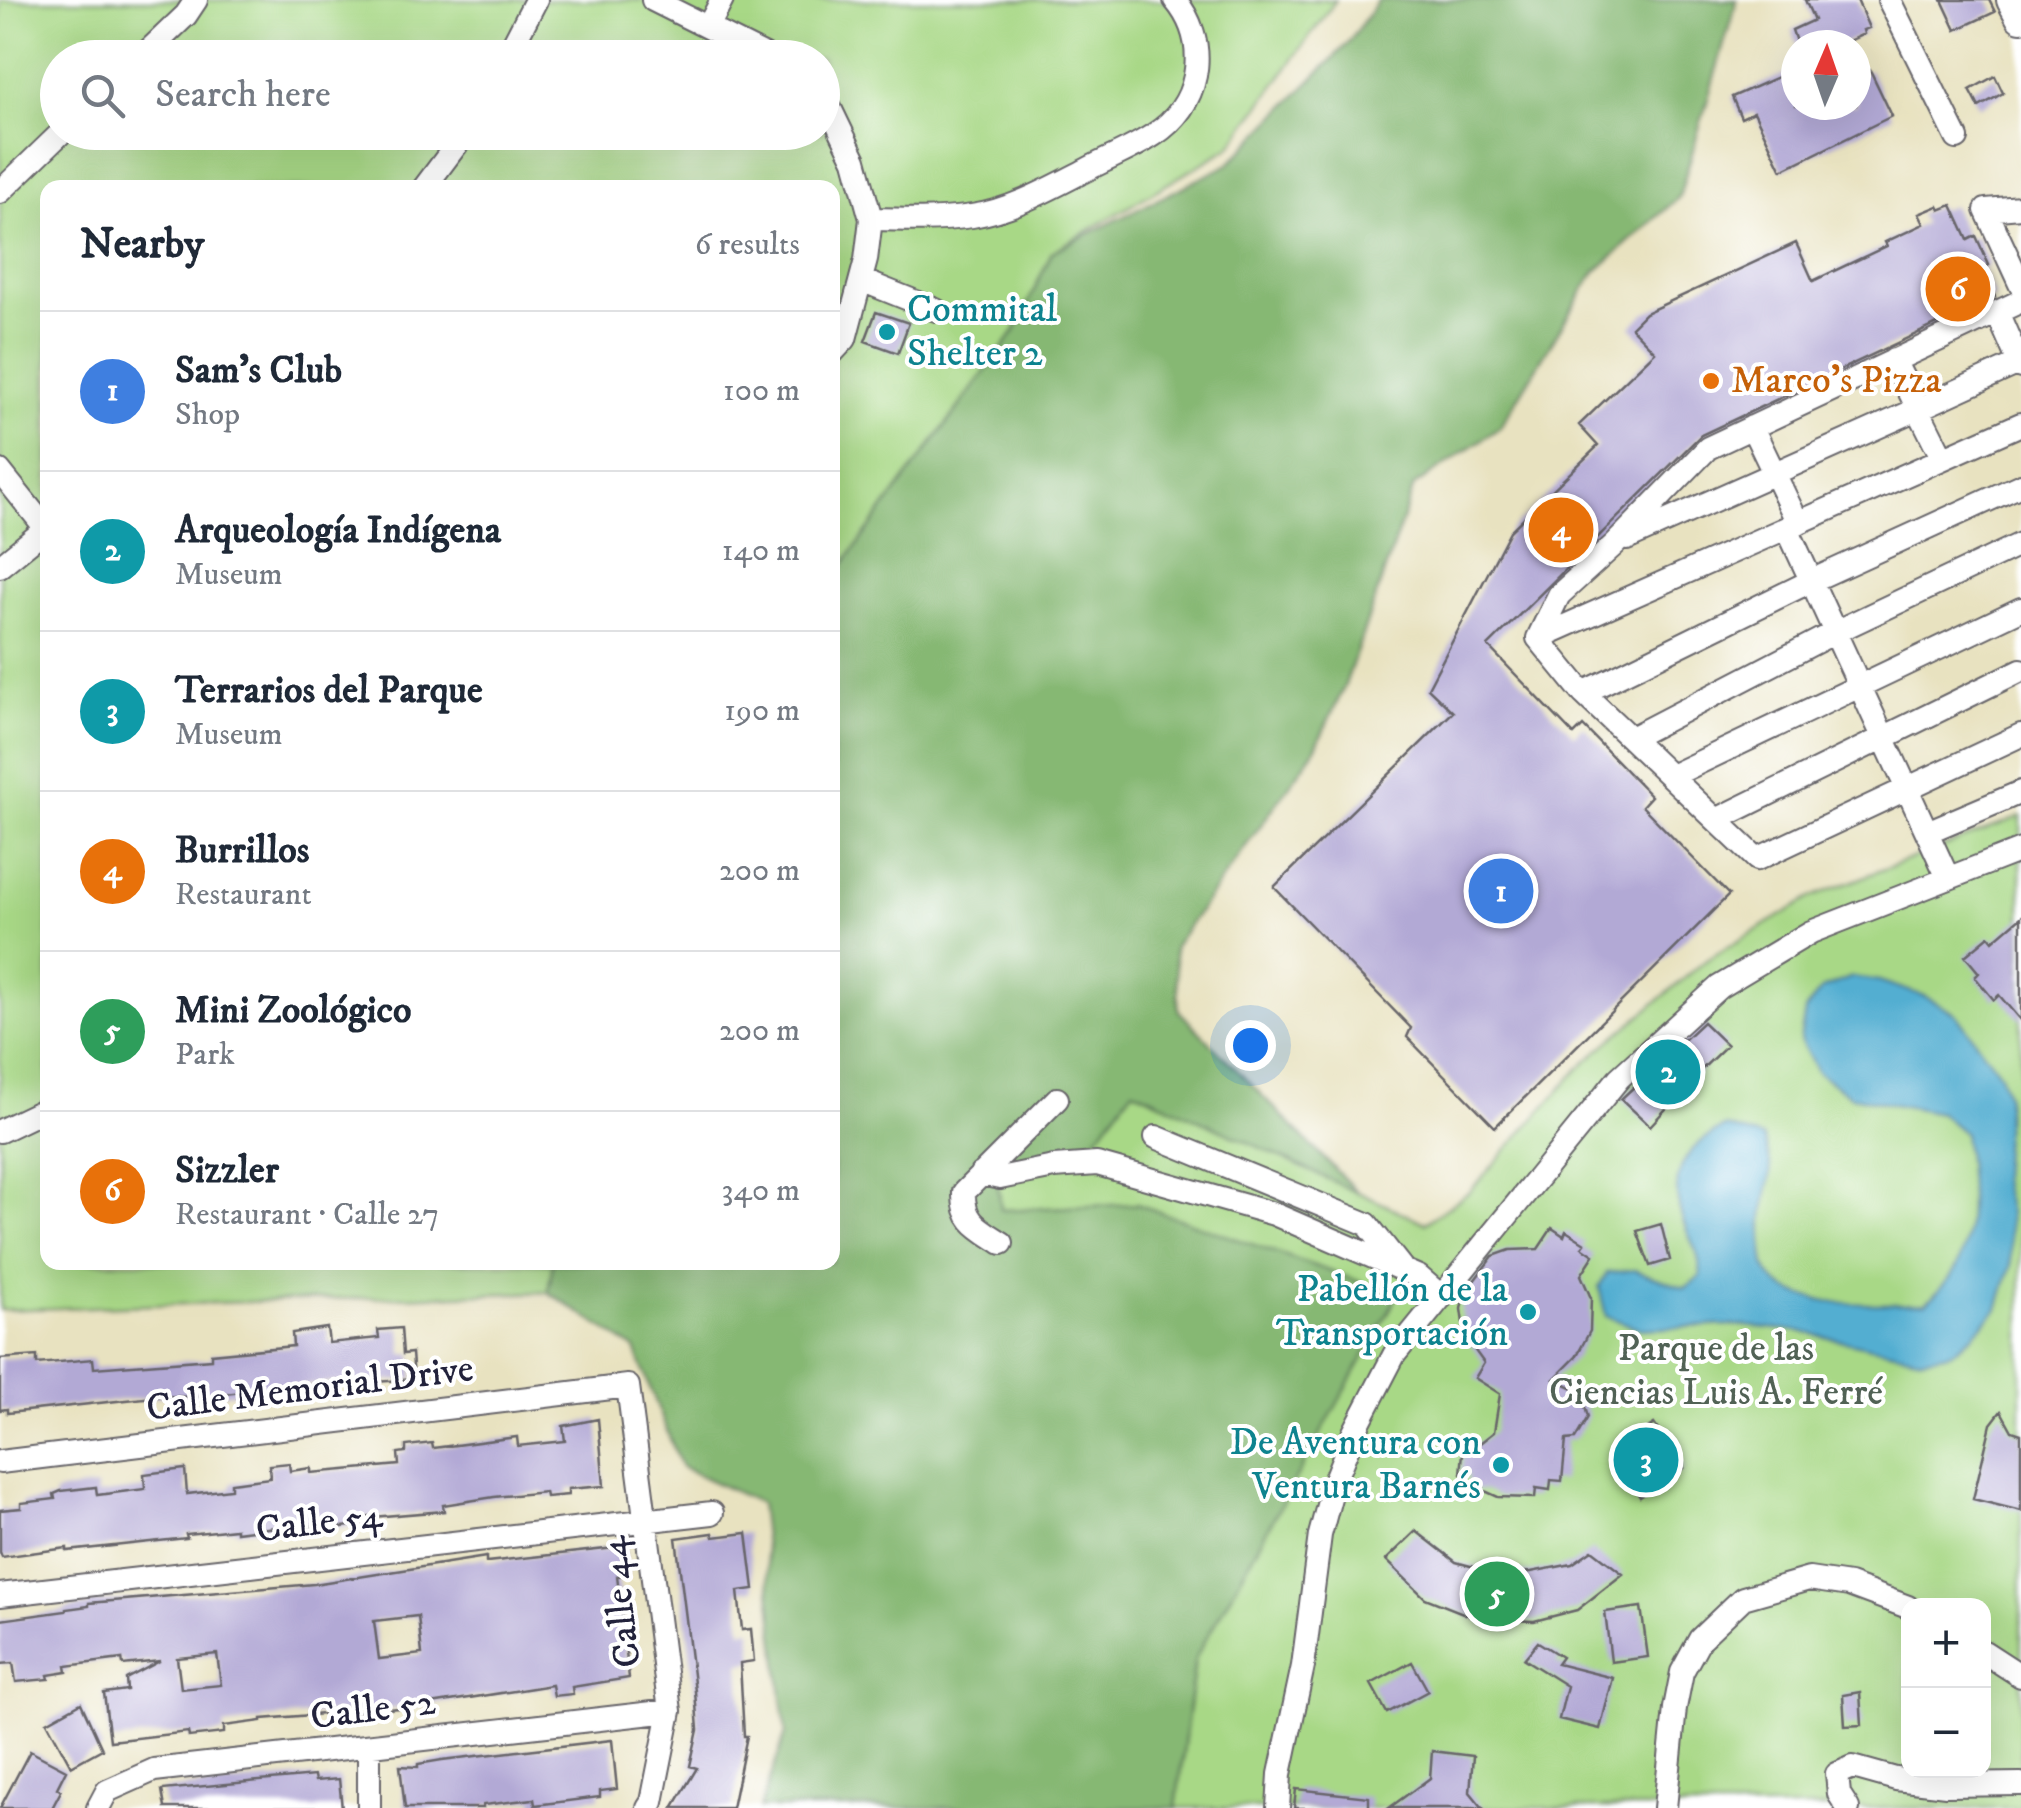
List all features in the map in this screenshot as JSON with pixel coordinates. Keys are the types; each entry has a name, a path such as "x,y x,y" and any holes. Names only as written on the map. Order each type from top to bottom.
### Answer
{"main road":[{"path":"2012,0 2021,17"}],"street":[{"path":"160,40 196,0"},
{"path":"515,40 536,0"},
{"path":"652,0 734,40"},
{"path":"708,27 722,0"},
{"path":"872,220 975,216 1038,195 1162,129 1186,102 1196,78 1197,42 1187,14 1175,0"},
{"path":"1889,0 1957,138"},
{"path":"840,129 855,160 872,220 861,280 845,339 840,344"},
{"path":"0,192 43,150"},
{"path":"430,180 452,150"},
{"path":"2021,208 1986,210 2021,286"},
{"path":"861,280 936,310"},
{"path":"1538,638 1559,595 1615,544 1708,448 2021,301"},
{"path":"1615,544 2020,364 1997,312"},
{"path":"1894,360 1942,457"},
{"path":"1538,638 2021,424"},
{"path":"1752,428 1774,474 1812,581 1948,878"},
{"path":"0,471 40,520"},
{"path":"1584,693 1812,581 2021,486"},
{"path":"0,566 40,535"},
{"path":"1631,738 1835,632 2021,544"},
{"path":"1670,776 2021,609"},
{"path":"1538,638 1584,693 1757,860 2021,736"},
{"path":"1716,820 2021,670"},
{"path":"1927,832 2021,792"},
{"path":"1278,1808 1280,1774 1303,1666 1320,1535 1335,1478 1354,1432 1394,1356 1619,1078 1719,987 1811,932 2021,850"},
{"path":"1002,1243 970,1222 964,1192 1058,1098"},
{"path":"0,1131 40,1112"},
{"path":"1156,1136 1368,1224 1403,1270"},
{"path":"982,1174 1000,1178 1054,1167 1097,1164 1274,1214 1419,1277 1442,1297"},
{"name":"Calle Memorial Drive","path":"0,1462 628,1386"},
{"name":"Calle 44","path":"628,1386 670,1711 648,1808"},
{"name":"Calle 54","path":"0,1595 712,1512"},
{"path":"1665,1808 1674,1708 1682,1672 1700,1640 1743,1598 1809,1580 1849,1585 1901,1605"},
{"path":"1991,1657 2021,1676"},
{"name":"Calle 52","path":"98,1808 107,1791 154,1770 670,1711"},
{"path":"369,1746 369,1808"},
{"path":"1848,1808 1839,1794 1837,1774 1853,1767 1896,1779 1946,1785 2021,1784"}],"green space":[{"path":"0,0 1336,0 1230,147 1052,252 1015,331 840,568 840,180 40,180 40,1270 552,1270 548,1292 0,1310"},
{"path":"1379,0 1737,0 1679,197 1594,273 1500,427 1414,486 1345,685 1313,753 1174,946 1179,1011 1358,1193 1133,1089 1085,1153 997,1176 1001,1210 1137,1204 1398,1295 1195,1659 1176,1808 760,1808 786,1733 760,1503 681,1467 635,1349 548,1292 552,1270 840,1270 840,568 1015,331 1052,252 1229,164 1346,45"},
{"name":"Parque de las Ciencias Luis A. Ferré","path":"2021,816 2021,1808 1176,1808 1195,1659 1137,1204 1001,1210 997,1175 1085,1153 1133,1089 1425,1223 1469,1192 1584,1063 1705,961 1812,897"}],"water":[{"path":"1852,977 1879,981 1924,996 1956,1014 2000,1074 2007,1095 2001,1179 2009,1212 2011,1265 1998,1309 1950,1353 1922,1358 1798,1331 1734,1325 1641,1329 1606,1316 1599,1287 1607,1273 1634,1270 1685,1288 1701,1276 1697,1253 1679,1206 1678,1177 1690,1153 1727,1127 1763,1138 1768,1153 1771,1173 1764,1208 1763,1251 1766,1268 1776,1282 1814,1299 1909,1304 1926,1303 1950,1277 1960,1259 1968,1224 1964,1133 1940,1113 1851,1096 1817,1072 1800,1040 1805,1011 1822,989"}],"building":[{"path":"1805,0 1857,0 1869,28 1792,30 1814,20"},
{"path":"1942,0 1989,0 1995,12 1956,30"},
{"path":"1871,72 1892,116 1782,170 1754,112 1741,118 1732,97 1781,76 1781,120 1871,120"},
{"path":"1995,76 2003,93 1979,107 1970,90"},
{"path":"1952,205 1968,240 1976,236 1989,265 1982,269 1995,297 1701,435 1488,646 1574,735 1583,726 1651,796 1642,806 1729,895 1495,1127 1407,1037 1411,1028 1274,887 1453,712 1428,688 1510,531 1598,446 1579,425 1655,352 1631,327 1645,313 1796,243 1813,281 1924,224 1919,214"},
{"name":"Commital Shelter 2","path":"876,312 909,323 898,353 865,341"},
{"path":"2021,917 2021,1021 1999,995 1994,1000 1975,977 1979,973 1965,956 1989,936 1993,941"},
{"path":"1703,1022 1727,1045 1674,1096 1650,1126 1621,1099"},
{"path":"1661,1224 1670,1260 1650,1266 1637,1231"},
{"path":"1552,1228 1564,1236 1566,1231 1585,1243 1582,1247 1594,1255 1581,1275 1591,1298 1590,1331 1576,1357 1554,1379 1580,1391 1588,1417 1575,1439 1566,1440 1562,1481 1551,1480 1550,1490 1536,1488 1535,1498 1498,1497 1467,1489 1468,1475 1461,1474 1464,1442 1480,1443 1494,1432 1500,1394 1475,1378 1484,1363 1465,1337 1461,1309 1464,1294 1493,1256 1510,1250 1538,1249"},
{"path":"327,1328 329,1343 379,1338 378,1330 401,1328 403,1354 412,1353 414,1379 337,1382 195,1397 163,1396 7,1413 7,1409 0,1410 0,1359 37,1356 37,1364 93,1359 94,1368 211,1359 211,1354 293,1346 292,1333"},
{"path":"2001,1411 2012,1431 2021,1434 2021,1511 1973,1499 1991,1424"},
{"path":"598,1419 604,1486 568,1489 568,1495 546,1497 545,1492 494,1497 443,1505 444,1511 360,1518 360,1525 324,1529 324,1524 276,1530 236,1529 67,1551 2,1557 0,1552 0,1510 55,1499 54,1494 61,1491 96,1487 97,1495 145,1489 144,1474 185,1469 187,1494 231,1489 231,1483 270,1478 269,1465 289,1463 290,1471 311,1468 311,1473 399,1465 398,1453 406,1452 406,1446 432,1443 433,1448 517,1437 518,1446 565,1441 563,1426"},
{"path":"1654,1424 1684,1468 1640,1497 1610,1453"},
{"path":"1416,1531 1456,1562 1496,1573 1531,1572 1572,1564 1592,1550 1623,1574 1577,1610 1534,1621 1478,1619 1425,1598 1386,1560"},
{"path":"713,1533 714,1537 747,1533 754,1589 738,1591 742,1630 751,1629 754,1661 740,1663 747,1736 732,1808 673,1808 697,1768 690,1766 698,1730 676,1538"},
{"path":"625,1547 628,1575 617,1576 629,1678 572,1687 573,1694 554,1696 552,1685 412,1707 262,1719 224,1726 224,1733 189,1737 188,1732 110,1741 104,1693 127,1690 126,1679 160,1661 123,1665 122,1659 66,1666 67,1672 48,1675 49,1679 16,1682 13,1663 0,1664 0,1620 66,1611 89,1603 314,1584 486,1557 486,1562","holes":["418,1616 422,1654 379,1659 374,1621","217,1654 221,1685 181,1689 177,1658"]},
{"path":"1641,1607 1648,1657 1611,1662 1605,1612"},
{"path":"1538,1642 1562,1657 1557,1664 1613,1678 1600,1729 1559,1719 1567,1686 1524,1659"},
{"path":"1412,1662 1428,1691 1387,1713 1371,1684"},
{"path":"1860,1692 1862,1725 1845,1726 1843,1695"},
{"path":"81,1703 102,1749 71,1766 47,1722"},
{"path":"612,1740 617,1789 600,1791 600,1797 535,1805 534,1799 483,1808 405,1808 400,1766 418,1767 442,1760"},
{"path":"30,1751 66,1770 57,1788 61,1791 52,1808 0,1808"},
{"path":"1432,1751 1473,1756 1470,1792 1483,1808 1389,1808 1430,1778"},
{"path":"314,1776 315,1781 339,1779 342,1808 165,1808 162,1790"},
{"path":"1296,1789 1369,1797 1369,1808 1294,1808"}],"place":[{"name":"Sizzler","path":"1958,289"},
{"name":"Commital Shelter 2","path":"887,332"},
{"name":"Marco's Pizza","path":"1711,381"},
{"name":"Burrillos","path":"1561,530"},
{"name":"Sam's Club","path":"1501,891"},
{"name":"Arqueología Indígena","path":"1668,1072"},
{"name":"Pabellón de la Transportación","path":"1528,1312"},
{"name":"Terrarios del Parque","path":"1646,1460"},
{"name":"De Aventura con Ventura Barnés","path":"1501,1465"},
{"name":"Mini Zoológico","path":"1497,1594"}]}
